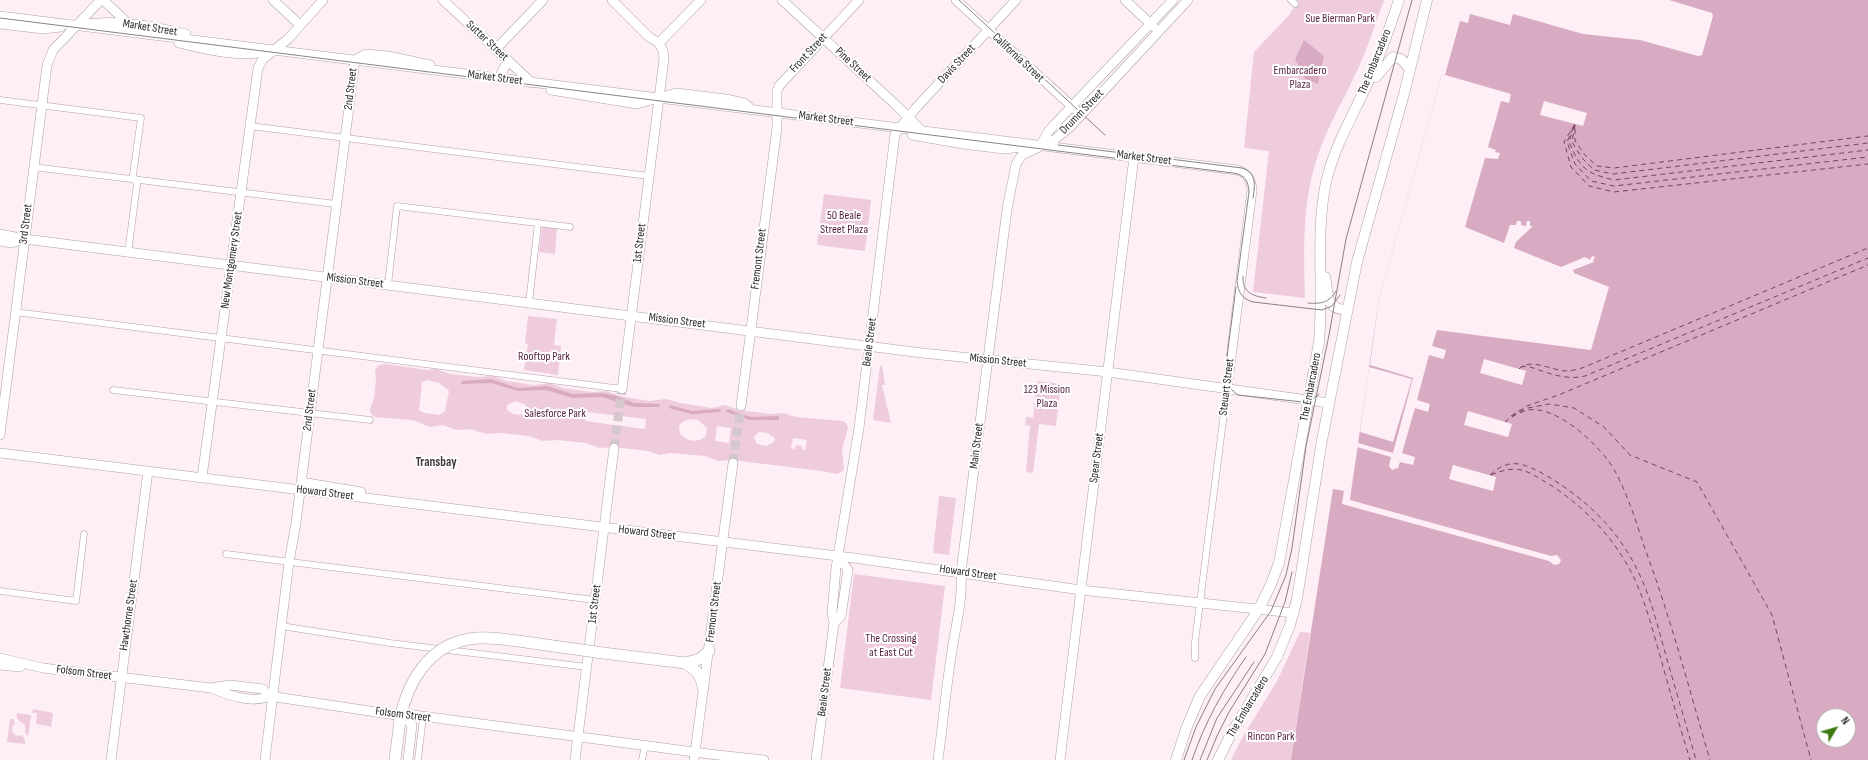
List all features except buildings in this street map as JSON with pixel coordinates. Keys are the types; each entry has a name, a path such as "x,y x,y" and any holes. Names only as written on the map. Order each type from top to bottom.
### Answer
{"highway":[{"path":"395,760 402,712 409,687 426,663 436,654 463,640 483,638 685,663 700,659 709,651"},
{"path":"685,663 697,672 701,678 703,687"}],"main road":[{"name":"The Embarcadero","path":"1176,760 1200,696 1259,609 1272,584 1283,547 1319,342 1321,218 1330,167 1345,127 1363,93 1382,49 1399,0"},
{"name":"The Embarcadero","path":"1218,760 1232,732 1269,673 1283,642 1293,613 1298,591 1329,403 1350,293 1362,240 1410,69 1427,0"},
{"path":"1363,93 1383,66 1393,57 1401,59 1410,69"},
{"path":"1320,259 1329,301 1336,309 1347,310"},
{"path":"1328,291 1332,298 1337,301 1346,299 1350,293"}],"street":[{"path":"102,0 130,25"},
{"name":"3rd Street","path":"0,435 40,106 50,54 102,0"},
{"path":"273,0 300,25"},
{"name":"New Montgomery Street","path":"202,477 260,63 288,39 323,0"},
{"name":"Sutter Street","path":"443,0 532,82"},
{"path":"496,49 543,0"},
{"path":"612,0 649,37 659,43 700,0"},
{"name":"Pine Street","path":"782,0 922,131"},
{"name":"Front Street","path":"776,113 776,95 779,86 859,0"},
{"name":"California Street","path":"956,0 1081,115"},
{"name":"Davis Street","path":"898,128 1016,0"},
{"path":"1125,0 1158,31"},
{"name":"Drumm Street","path":"1041,145 1048,132 1173,0"},
{"name":"Drumm Street","path":"1041,145 1054,140 1081,115 1188,0"},
{"name":"Market Street","path":"0,16 659,98 676,93 744,103 754,110 1234,169 1246,174"},
{"name":"Market Street","path":"0,24 43,29 78,26 102,21 162,28 222,44"},
{"name":"Market Street","path":"139,33 200,48 249,55 274,50"},
{"name":"1st Street","path":"622,389 664,59 663,51 659,43"},
{"name":"2nd Street","path":"265,760 271,696 301,486 355,60"},
{"path":"499,78 508,60"},
{"path":"0,100 141,118 134,175 137,184 128,253"},
{"name":"Fremont Street","path":"741,406 764,216 768,208 777,128 776,113"},
{"path":"250,126 649,176"},
{"name":"Market Street","path":"898,128 915,137 1004,149 1041,145"},
{"name":"Beale Street","path":"816,760 834,623 832,613 838,556 852,476 893,143 898,128"},
{"name":"Main Street","path":"938,760 951,651 958,619 962,584 961,572 1006,209 1016,164 1022,155 1041,145"},
{"name":"Spear Street","path":"1060,760 1134,157"},
{"path":"33,167 336,204"},
{"name":"Steuart Street","path":"1195,658 1195,642 1252,190 1250,179 1246,174"},
{"path":"388,285 397,206 570,227"},
{"path":"529,303 538,223"},
{"name":"Mission Street","path":"0,234 25,239 128,253 869,346 1108,372 1329,403"},
{"name":"Mission Street","path":"0,241 11,243 25,239"},
{"path":"15,312 622,389"},
{"path":"113,390 213,403 370,420"},
{"name":"1st Street","path":"575,760 614,448"},
{"name":"Howard Street","path":"0,453 202,477 301,486 373,499 838,556 961,572 1080,590 1293,613"},
{"name":"Fremont Street","path":"695,756 733,463"},
{"name":"Hawthorne Street","path":"111,760 148,471"},
{"path":"0,591 76,601 84,534"},
{"path":"226,554 595,600"},
{"path":"281,626 390,643 586,668"},
{"name":"Folsom Street","path":"0,658 43,668 211,688 228,695 261,699 271,696 403,716 406,714 578,736 645,745 695,756 764,760"},
{"name":"Folsom Street","path":"0,665 43,668"},
{"path":"403,716 412,724 408,760"},
{"path":"418,760 423,717"},
{"path":"642,760 645,745"}],"green space":[{"name":"Embarcadero Plaza","path":"1297,0 1384,0 1361,62 1322,143 1314,168 1307,200 1304,249 1305,298 1253,292 1269,151 1244,148 1254,52 1291,13 1290,12 1299,3"},
{"name":"50 Beale Street Plaza","path":"824,194 871,200 865,251 817,245"},
{"path":"542,226 557,228 555,254 539,252"},
{"name":"Rooftop Park","path":"528,316 557,319 554,345 561,346 558,375 524,370 528,344 525,344"},
{"name":"Salesforce Park","path":"385,364 427,370 436,369 450,374 478,377 493,376 507,381 534,385 550,383 563,388 592,392 606,391 620,396 649,401 666,399 680,403 712,408 725,405 739,410 770,414 783,413 796,417 843,421 846,423 848,428 842,449 844,470 837,474 732,460 718,461 705,456 670,453 659,455 648,451 613,447 600,448 586,443 557,440 543,441 529,436 500,433 486,434 471,429 456,430 443,425 430,427 412,420 375,417 371,414 370,409 374,399 376,380 375,370 379,365","holes":["427,380 439,383 449,391 445,411 439,415 424,413 419,410 422,382","516,401 526,405 528,410 526,413 518,415 511,413 507,409 507,405","586,412 646,419 645,429 585,421","690,419 698,420 707,428 706,436 696,441 686,439 680,434 679,426 682,422","717,426 731,428 729,443 715,441","759,432 767,433 775,438 774,442 766,446 757,444 754,437","793,438 807,440 805,450 802,450 802,446 796,445 795,449 791,448"]},
{"path":"880,366 882,366 885,385 882,385 891,423 873,420"},
{"name":"123 Mission Plaza","path":"1037,381 1061,384 1056,426 1039,424 1033,473 1026,472 1030,426 1025,425 1026,417 1033,418"},
{"path":"939,496 956,498 949,555 933,553"},
{"name":"The Crossing at East Cut","path":"854,574 945,586 931,700 840,688"},
{"name":"Rincon Park","path":"1300,632 1310,633 1291,760 1231,760 1241,740 1277,681"},
{"path":"33,709 53,713 51,728 49,726 36,724 37,713 32,713"},
{"path":"17,713 31,715 28,737 25,732 25,725 18,719"},
{"path":"10,719 13,719 15,723 12,727 13,733 17,736 22,735 25,740 25,744 7,742"}],"shaded area":[{"path":"1669,0 1868,0 1868,760 1291,760 1333,489 1351,492 1379,299 1442,74 1445,75 1460,21 1468,23 1470,14 1510,25 1513,14 1583,34 1640,40 1698,56 1702,55 1713,16 1712,13"},
{"path":"1304,40 1324,56 1318,84 1305,79 1295,59"},
{"path":"491,379 518,388 547,386 573,394 602,393 617,396 634,403 660,404 659,407 634,407 602,397 573,398 546,390 518,391 491,383 461,384 462,381"},
{"path":"670,405 692,411 721,409 720,412 692,414 669,408"},
{"path":"727,409 751,417 779,416 779,420 750,420 726,412"}],"pier":[{"path":"1442,74 1511,94 1509,103 1501,101 1488,147 1496,150 1495,152 1500,153 1498,159 1485,158 1465,227 1504,243 1510,225 1516,225 1517,221 1521,221 1521,225 1526,226 1527,221 1530,221 1530,226 1533,226 1516,242 1514,248 1561,267 1585,257 1590,260 1592,256 1595,257 1594,262 1573,270 1574,273 1609,287 1591,350 1437,330 1432,346 1446,350 1445,355 1443,359 1429,355 1417,400 1430,404 1428,412 1415,408 1402,453 1415,457 1413,465 1400,462 1398,468 1392,470 1389,466 1391,457 1357,447 1358,443 1393,453 1413,378 1370,365 1379,299"},
{"path":"1544,101 1587,113 1583,126 1540,115"},
{"path":"1484,359 1526,371 1522,385 1480,373"},
{"path":"1369,367 1412,379 1393,442 1360,432"},
{"path":"1468,411 1512,424 1508,437 1464,425"},
{"path":"1453,465 1496,477 1493,491 1449,479"},
{"path":"1344,490 1351,492 1350,500 1551,556 1557,555 1561,560 1559,564 1554,565 1549,561 1342,504"}],"ferry route":[{"path":"1575,124 1564,142 1571,167 1589,186 1614,192 1868,164"},
{"path":"1575,125 1572,142 1582,158 1594,170 1613,174 1868,143"},
{"path":"1574,126 1569,142 1581,164 1596,175 1614,180 1868,150"},
{"path":"1573,128 1567,142 1575,164 1591,181 1614,186 1868,157"},
{"path":"1575,129 1575,141 1585,155 1597,166 1614,168 1868,136"},
{"path":"1519,369 1529,364 1567,371 1582,368 1868,248"},
{"path":"1521,367 1527,366 1563,377 1585,376 1868,258"},
{"path":"1511,416 1527,406 1561,394 1868,265"},
{"path":"1505,422 1516,413 1528,408 1549,404 1574,408 1604,427 1630,455 1697,482 1772,615 1811,760"},
{"path":"1512,417 1526,410 1540,410 1553,414 1566,421 1590,441 1610,463 1616,473 1632,509 1662,599 1710,760"},
{"path":"1490,475 1504,465 1518,464 1532,468 1572,492 1605,522 1623,545 1637,569 1651,604 1696,760"},
{"path":"1491,475 1501,471 1516,469 1523,470 1536,476 1563,493 1593,519 1618,550 1631,572 1645,605 1690,760"}],"tunnel":[{"path":"614,448 622,389"},
{"path":"733,463 741,406"}],"tram line":[{"path":"959,0 1105,135"},
{"path":"1184,760 1196,727 1215,689 1271,611 1286,575 1292,548 1306,446 1329,335 1346,239 1412,0"},
{"path":"0,18 1233,173 1240,175 1247,181 1249,192 1237,281 1238,288 1243,297 1253,302 1322,310 1332,306 1340,295"},
{"path":"1058,145 1242,168 1247,170 1253,177 1253,198"},
{"path":"1243,276 1244,286 1249,292 1256,296 1266,298"},
{"path":"1236,287 1225,373 1227,386 1238,395 1303,402 1312,400 1319,394"},
{"path":"1308,303 1324,302 1336,291"},
{"path":"1207,760 1229,712 1265,654 1285,602 1292,572"},
{"path":"1192,760 1215,707 1246,657"},
{"path":"1200,760 1217,718 1254,662"}],"district":[{"name":"Transbay","path":"436,463"}],"park label":[{"name":"Sue Bierman Park","path":"1340,19"}]}
